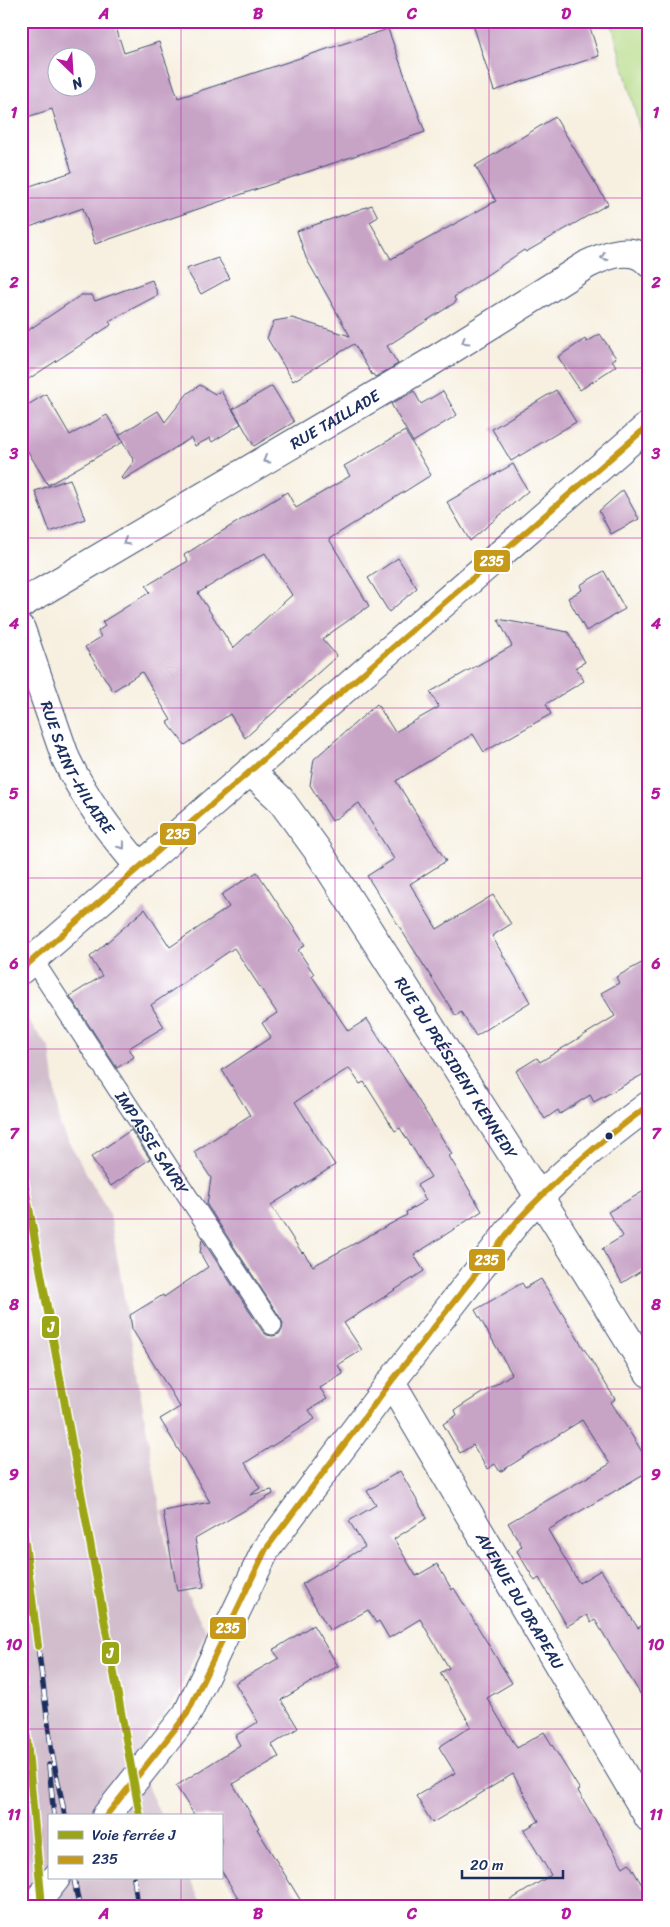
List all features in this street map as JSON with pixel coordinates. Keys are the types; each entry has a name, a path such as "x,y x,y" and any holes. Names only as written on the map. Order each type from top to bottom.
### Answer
{"street":[{"name":"RUE TAILLADE","path":"21,604 428,364 588,264 619,252 638,255 649,263"},
{"path":"27,965 649,425"},
{"name":"RUE SAINT-HILAIRE","path":"21,629 66,759 74,776 94,809 123,848 140,867"},
{"name":"RUE DU PRÉSIDENT KENNEDY","path":"251,772 280,799 318,851 649,1373"},
{"path":"108,1814 187,1714 266,1549 391,1382 538,1197 570,1168 649,1105"},
{"name":"AVENUE DU DRAPEAU","path":"391,1382 649,1818"},
{"path":"34,1906 54,1880"}],"lane":[{"name":"IMPASSE SAVRY","path":"27,965 272,1325"}],"shaded area":[{"path":"21,1012 50,1049 60,1126 110,1215 169,1560 206,1631 175,1700 143,1741 148,1788 160,1814 48,1814 48,1880 190,1880 203,1906 30,1906 21,1798"}],"green space":[{"path":"611,21 649,21 648,160"}],"building":[{"path":"21,21 114,21 124,53 159,42 178,98 388,29 425,132 95,244 83,208 21,230 21,189 72,172 52,109 21,119"},
{"path":"472,21 588,21 599,56 494,91"},
{"path":"555,117 608,204 526,252 524,250 454,297 456,302 387,346 398,364 375,377 354,344 293,381 267,338 274,321 292,318 350,336 306,258 297,231 372,205 378,217 370,222 391,259 496,201 475,166"},
{"path":"218,258 230,278 201,294 186,269"},
{"path":"152,280 158,295 109,321 111,325 21,384 21,335 81,295 92,295 95,301"},
{"path":"600,334 616,358 612,360 616,366 580,390 558,357 585,339 587,342"},
{"path":"200,385 215,394 221,391 241,424 212,442 210,438 195,446 191,438 123,480 121,478 134,461 119,435 158,411 165,422 188,393"},
{"path":"272,386 294,422 254,446 233,409"},
{"path":"556,390 576,422 511,461 492,429"},
{"path":"414,391 421,404 443,391 457,415 413,442 391,404"},
{"path":"46,394 70,435 107,415 123,442 48,485 21,440 21,409"},
{"path":"405,431 431,475 329,539 369,606 322,639 337,656 245,738 230,714 185,745 167,722 171,720 142,672 113,691 85,647 101,637 98,631 105,626 102,622 150,592 146,586 188,561 184,555 287,492 296,508 350,476 344,466","holes":["265,553 292,595 233,648 198,593"]},
{"path":"513,464 528,491 470,541 447,502"},
{"path":"70,479 85,519 50,532 35,491"},
{"path":"623,490 639,519 611,534 599,511"},
{"path":"398,558 417,588 389,612 368,578"},
{"path":"604,571 625,609 586,631 568,598 582,590 580,585"},
{"path":"498,619 568,632 585,662 576,667 584,681 546,704 551,714 484,752 473,734 396,781 446,861 410,884 437,929 493,895 511,924 492,936 530,1002 476,1036 461,1012 456,1016 367,876 394,859 359,803 332,821 310,785 314,759 377,704 395,732 439,707 430,692 512,646"},
{"path":"257,872 305,945 298,950 314,974 312,976 348,1031 367,1019 452,1154 449,1156 482,1211 414,1255 424,1271 344,1323 362,1350 338,1365 343,1374 320,1388 327,1399 309,1410 315,1419 245,1463 260,1488 250,1495 272,1490 273,1494 195,1539 204,1587 177,1591 163,1511 210,1502 160,1419 180,1407 132,1329 130,1315 163,1295 164,1297 208,1267 200,1253 202,1239 263,1332 273,1336 279,1334 282,1330 283,1324 281,1319 207,1205 211,1178 194,1152 250,1115 222,1070 271,1037 262,1023 277,1013 234,948 151,1005 164,1027 129,1048 134,1057 117,1068 70,996 102,976 90,957 145,909 170,947 229,907 221,895","holes":["349,1068 360,1084 364,1082 395,1131 400,1128 431,1177 417,1185 426,1200 406,1212 407,1215 313,1266 302,1253 271,1205 335,1165 295,1102"]},
{"path":"649,959 649,1071 594,1102 590,1095 560,1114 558,1110 545,1119 516,1071 537,1058 540,1062 615,1016 601,993 619,983 616,977"},
{"path":"131,1130 150,1159 111,1186 91,1157"},
{"path":"649,1188 649,1278 644,1269 622,1283 602,1249 623,1236 608,1212"},
{"path":"541,1279 615,1399 611,1402 649,1463 649,1471 548,1530 579,1583 601,1570 638,1628 649,1621 649,1708 595,1620 591,1623 587,1615 567,1626 539,1578 535,1581 517,1551 522,1546 508,1523 610,1464 582,1420 500,1472 495,1464 487,1469 473,1445 460,1453 443,1424 457,1415 455,1410 512,1374 475,1310 522,1283 525,1288"},
{"path":"400,1471 427,1518 394,1539 416,1576 437,1564 452,1590 454,1588 512,1683 487,1698 517,1748 544,1732 580,1790 578,1791 623,1867 629,1863 649,1897 649,1906 501,1906 551,1875 524,1830 539,1821 513,1774 432,1823 416,1796 455,1773 439,1747 471,1726 440,1673 449,1668 420,1619 389,1638 379,1621 376,1623 368,1610 330,1631 302,1584 365,1547 349,1521 376,1505 367,1491"},
{"path":"313,1625 338,1666 281,1700 298,1728 272,1745 279,1757 233,1784 259,1828 257,1829 304,1906 243,1906 222,1872 222,1814 194,1814 176,1786 240,1745 235,1736 258,1722 235,1683 279,1658 273,1650"}],"railway":[{"path":"38,1646 52,1754 65,1814"},
{"path":"49,1765 54,1814"},
{"path":"74,1880 79,1906"},
{"path":"134,1880 138,1906"}],"rail line":[{"name":"J","path":"21,1164 140,1814"},
{"name":"J","path":"21,1511 38,1646"},
{"name":"J","path":"21,1673 42,1906"}],"transit line":[{"name":"235","path":"21,970 649,425"},
{"name":"235","path":"108,1814 187,1714 266,1549 391,1382 518,1220 581,1160 649,1105"}]}
